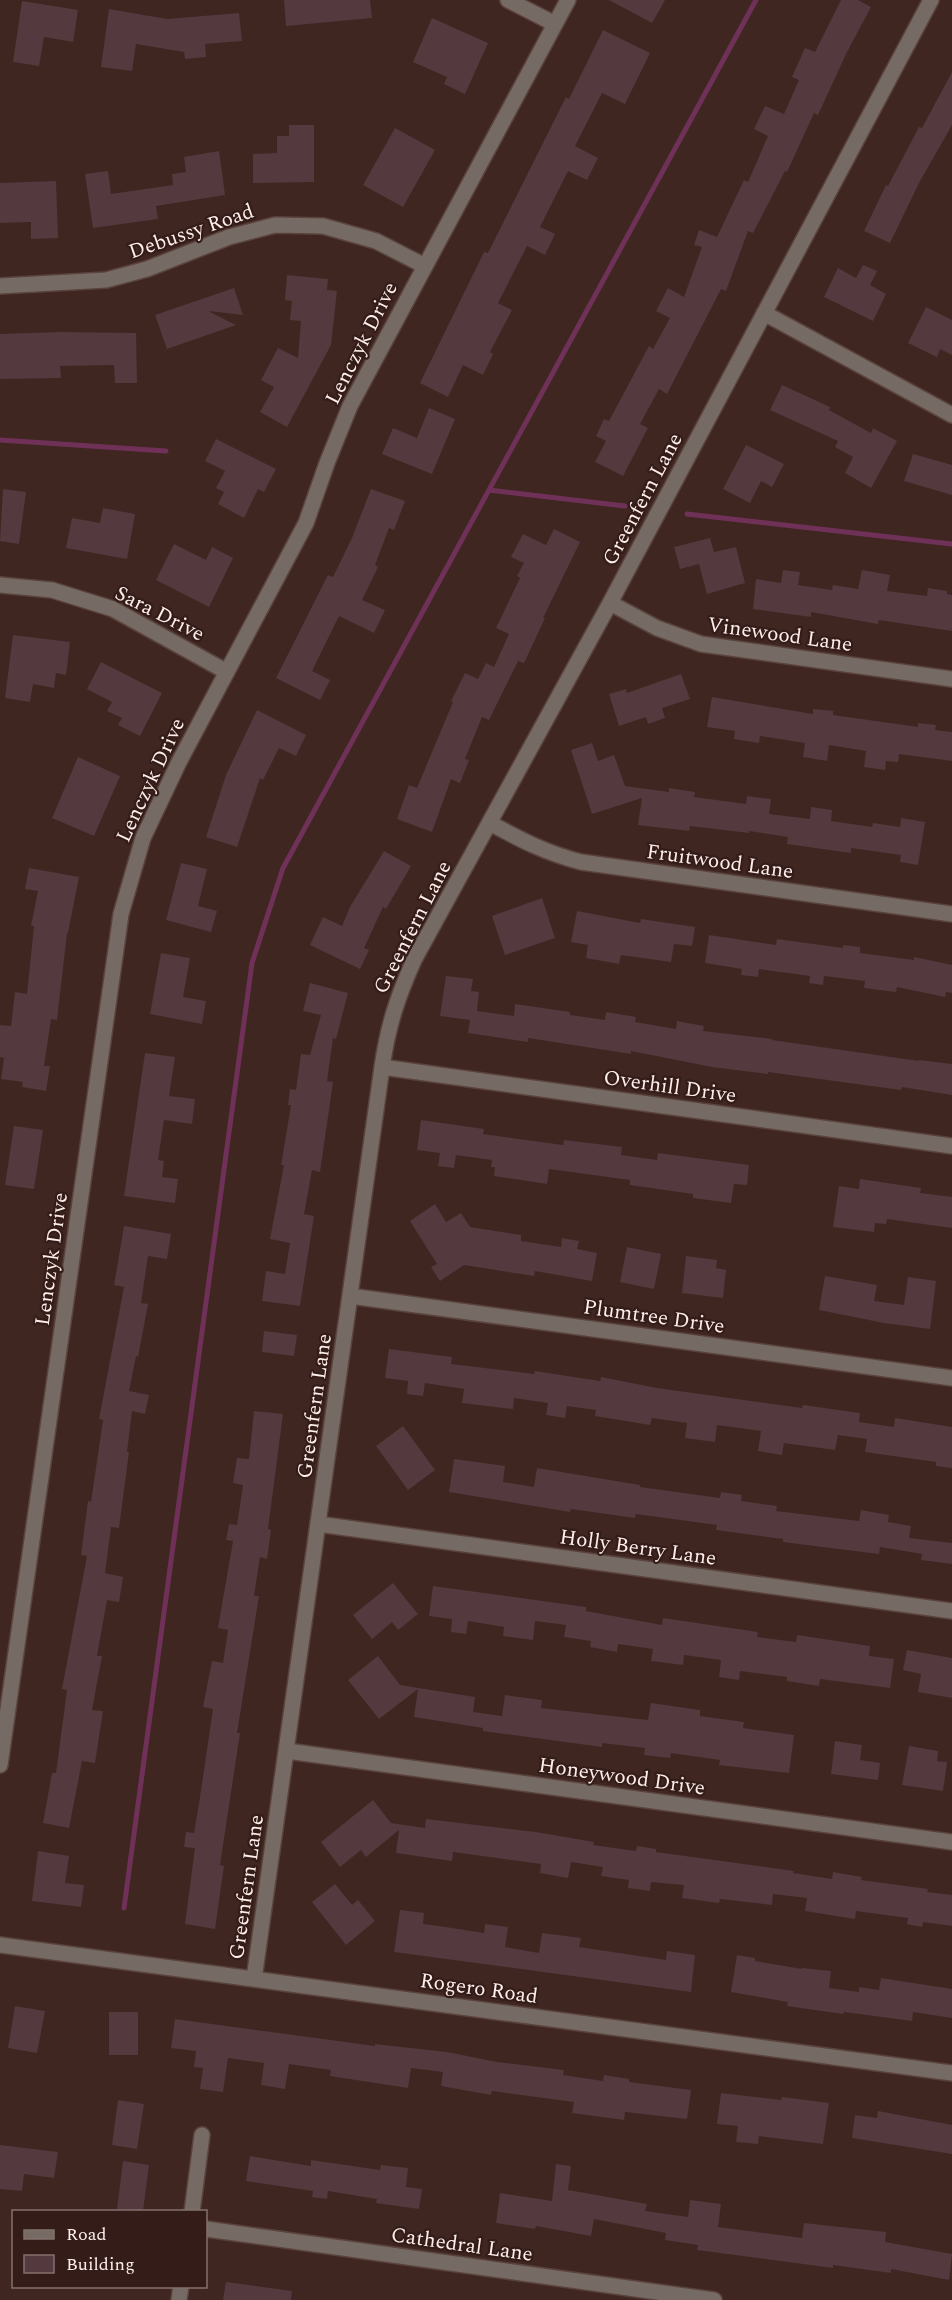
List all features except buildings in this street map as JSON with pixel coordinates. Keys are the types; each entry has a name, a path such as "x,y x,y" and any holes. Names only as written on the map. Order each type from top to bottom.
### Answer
{"street":[{"path":"508,0 555,24"},
{"name":"Lenczyk Drive","path":"0,1765 121,914 143,838 179,762 306,524 350,406 568,0"},
{"name":"Greenfern Lane","path":"254,1979 382,1067 388,1027 399,994 414,960 610,603 931,0"},
{"name":"Debussy Road","path":"0,286 106,280 147,269 229,237 275,225 322,226 376,241 425,266"},
{"path":"764,313 952,415"},
{"name":"Sara Drive","path":"0,585 52,590 113,609 227,672"},
{"name":"Vinewood Lane","path":"610,603 657,628 701,644 952,679"},
{"name":"Fruitwood Lane","path":"490,823 532,847 581,862 952,914"},
{"name":"Overhill Drive","path":"382,1067 952,1146"},
{"name":"Plumtree Drive","path":"350,1296 952,1378"},
{"name":"Holly Berry Lane","path":"318,1524 952,1611"},
{"name":"Honeywood Drive","path":"287,1751 952,1842"},
{"name":"Rogero Road","path":"0,1945 952,2073"},
{"path":"192,2210 202,2135"},
{"name":"Cathedral Lane","path":"207,2229 714,2300"}],"waterway":[{"path":"124,1908 252,963 283,868 756,0"},
{"path":"0,440 166,451"},
{"path":"489,490 625,506"},
{"path":"687,514 952,544"}]}
